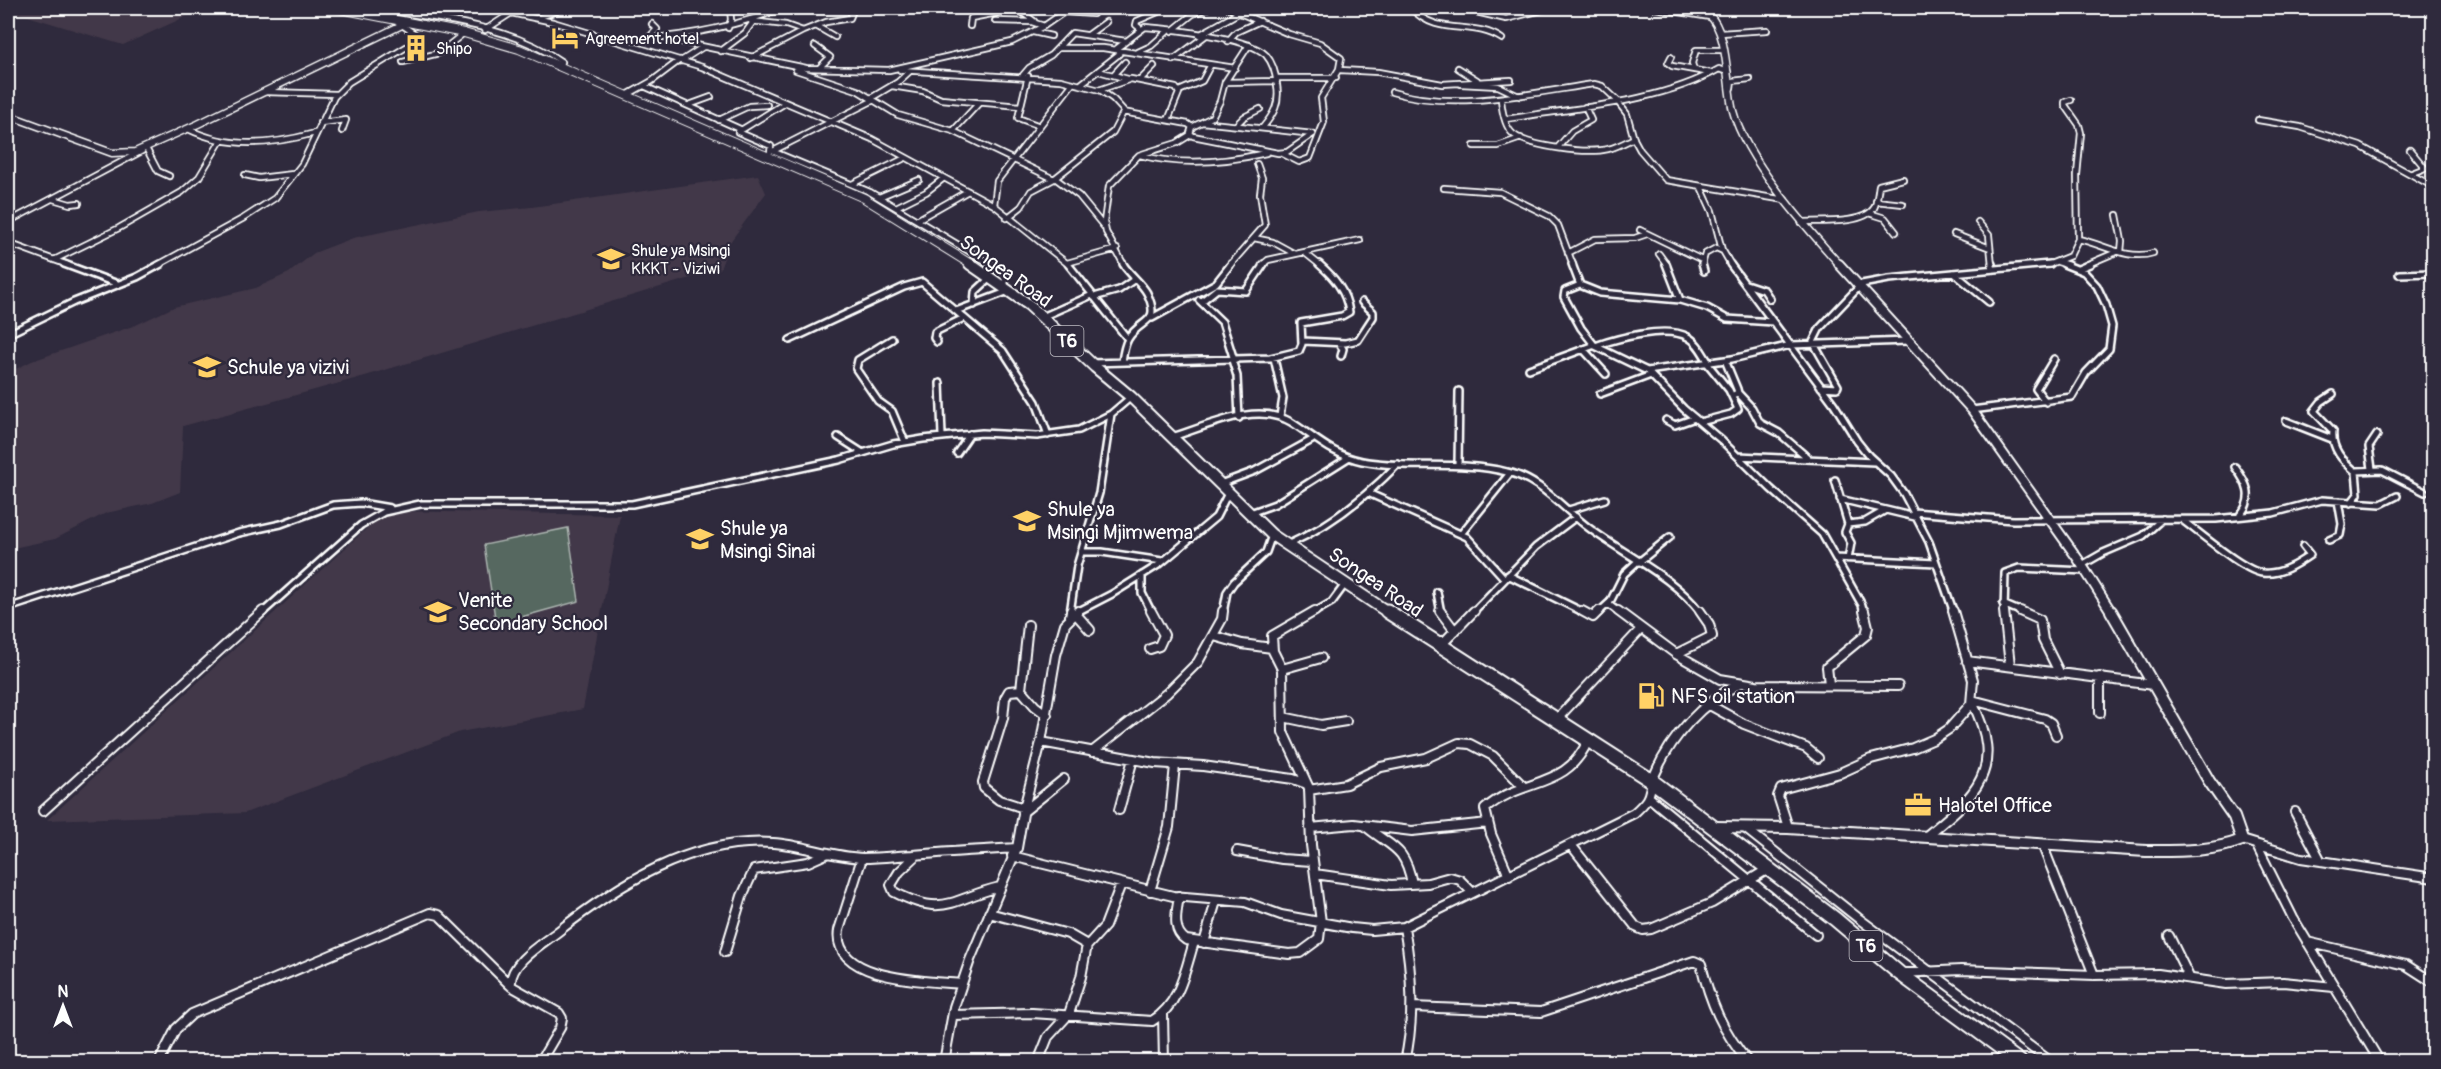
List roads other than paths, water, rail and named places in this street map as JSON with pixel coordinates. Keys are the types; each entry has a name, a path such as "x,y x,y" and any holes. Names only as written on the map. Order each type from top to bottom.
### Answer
{"highway":[{"name":"Songea Road","path":"335,8 475,35 519,49 559,68 771,152 864,198 1007,289 1042,317 1090,363 1131,397 1272,535 1431,641 1652,781 1714,827"},
{"name":"T6","path":"1714,827 1835,919 1899,973 2020,1062"}],"street":[{"path":"373,8 515,38 562,60 559,68"},
{"path":"487,8 536,18 680,60 734,79 785,103 863,134 994,205 1007,218 1067,263 1128,338"},
{"path":"475,35 519,8"},
{"path":"728,28 731,20 728,12 730,8"},
{"path":"721,51 733,44 758,17 783,8"},
{"path":"751,59 803,31 850,18 854,8"},
{"path":"988,8 994,13"},
{"path":"970,26 971,18 1021,8 1023,13 1033,18 1034,22"},
{"path":"1054,8 1094,14"},
{"path":"1138,8 1149,14"},
{"path":"1141,29 1136,23 1149,14 1167,8"},
{"path":"1136,52 1151,46 1193,14 1207,8"},
{"path":"1228,8 1239,10 1300,38 1320,43 1341,58 1340,70 1336,78 1321,96 1324,118 1312,153 1306,161 1299,162 1281,153"},
{"path":"1411,8 1422,18 1450,29 1497,34 1502,39"},
{"path":"1459,8 1506,19 1550,8"},
{"path":"1655,8 1708,13"},
{"path":"1695,8 1708,13 1720,33 1731,88 1733,111 1740,129 1785,200 1801,222 1857,286 1972,410 2083,568 2210,781 2234,817 2242,840 2280,854 2433,878"},
{"path":"758,17 761,10"},
{"path":"889,70 1012,42 1044,26 1067,10"},
{"path":"1173,60 1216,24 1239,10"},
{"path":"536,18 556,11"},
{"path":"1422,18 1423,24"},
{"path":"995,21 1034,22 1044,26"},
{"path":"1228,40 1236,32 1260,21"},
{"path":"611,40 675,38 751,22 786,26 803,31"},
{"path":"1088,35 1106,22"},
{"path":"8,222 123,163 145,149 405,23 421,38 336,94 315,133 302,164 280,194 137,277 74,302 8,334"},
{"path":"646,40 657,29 652,24"},
{"path":"816,26 835,37"},
{"path":"1116,49 1141,29 1150,28 1249,45 1265,54 1276,80 1279,95 1276,114 1263,128"},
{"path":"1720,33 1767,30"},
{"path":"1033,32 1052,36"},
{"path":"403,62 439,53 464,33"},
{"path":"1040,126 1020,120 1018,114 1026,75 1031,65 1043,60 1059,48 1072,33 1126,42"},
{"path":"675,38 751,59 819,69 1026,75 1072,82 1099,90 1116,100 1123,112 1192,127 1212,117 1225,82 1249,45"},
{"path":"815,46 830,57 819,69"},
{"path":"627,95 703,47"},
{"path":"1059,48 1116,49 1210,66 1235,68"},
{"path":"1694,70 1692,63 1696,50 1724,50"},
{"path":"1081,84 1111,63 1119,54"},
{"path":"1671,57 1668,64 1711,73"},
{"path":"1113,75 1125,62"},
{"path":"784,65 822,80 857,90 898,115 953,131 1055,178 1079,196 1106,229 1129,274 1147,293 1153,312 1152,318"},
{"path":"1140,80 1154,66"},
{"path":"1168,120 1179,91 1200,82 1207,75 1210,66"},
{"path":"1458,68 1478,81"},
{"path":"1506,119 1660,93 1719,69 1728,72"},
{"path":"1340,70 1370,71 1442,84 1510,80"},
{"path":"771,152 872,99 910,71"},
{"path":"1098,71 1169,86 1179,91"},
{"path":"1225,82 1276,80 1284,76 1336,78"},
{"path":"1099,90 1108,89 1129,79"},
{"path":"1731,88 1732,81 1750,79"},
{"path":"994,205 997,182 1072,82"},
{"path":"1457,83 1477,87 1504,86 1519,96"},
{"path":"1392,92 1399,96 1418,98 1501,99 1594,84 1602,86 1628,114 1634,138 1653,166 1666,180 1785,200"},
{"path":"644,86 740,129"},
{"path":"892,86 923,91 941,99 1020,106"},
{"path":"316,94 344,87"},
{"path":"265,92 336,94"},
{"path":"689,105 711,97"},
{"path":"1501,99 1509,130 1521,138 1559,146 1606,150 1634,138"},
{"path":"1821,386 1837,388 1838,386 1813,344 1817,330 1843,307 1857,286 1878,280 2058,262 2070,256 2078,239 2077,175 2080,133 2079,125 2065,105 2071,100"},
{"path":"740,129 785,103"},
{"path":"953,131 979,103"},
{"path":"719,120 749,106 766,105"},
{"path":"1559,146 1570,132 1591,120 1585,107"},
{"path":"1236,124 1260,109"},
{"path":"1007,218 1021,207 1031,191 1055,178 1113,132 1123,112"},
{"path":"8,115 112,153 145,149"},
{"path":"320,123 346,120 342,131"},
{"path":"2258,120 2300,127 2360,146 2412,173 2433,187"},
{"path":"1202,122 1320,135"},
{"path":"1106,229 1104,222 1109,186 1139,155 1177,143 1190,135 1192,127"},
{"path":"188,129 220,142 250,143 315,133"},
{"path":"740,129 738,132 771,146 771,152"},
{"path":"1139,155 1158,159 1208,160 1281,153 1287,152 1313,134"},
{"path":"1190,135 1267,153"},
{"path":"1474,146 1498,146 1521,138"},
{"path":"54,260 182,192 199,177 220,142"},
{"path":"145,149 158,171 169,176"},
{"path":"2410,150 2425,168 2412,173"},
{"path":"771,152 879,197 991,264 1005,278 1007,289 956,311"},
{"path":"852,184 905,158"},
{"path":"1122,362 1124,343 1128,338 1152,318 1216,283 1242,249 1266,224 1260,194 1262,178 1257,164"},
{"path":"245,175 259,178 293,174"},
{"path":"896,207 926,192 944,178"},
{"path":"1801,222 1851,220 1869,213 1874,207 1880,185 1903,179"},
{"path":"879,197 919,180"},
{"path":"1701,187 1713,207 1717,238 1722,250 1821,386 1857,441 1875,462 1892,476 1929,542 1936,562 1973,680 1972,701 1987,740 1988,763 1978,784 1960,806 1924,838"},
{"path":"1444,188 1491,189 1508,194 1555,221 1580,285"},
{"path":"917,220 968,191"},
{"path":"53,199 70,204 79,203"},
{"path":"1876,201 1903,204"},
{"path":"1869,213 1885,218 1896,232"},
{"path":"2117,214 2122,241 2120,251"},
{"path":"1978,222 1988,232 1992,269"},
{"path":"1640,230 1702,260"},
{"path":"1568,253 1591,240 1612,237 1631,239 1647,234"},
{"path":"1954,234 1990,248"},
{"path":"1254,238 1272,242 1295,255"},
{"path":"2078,239 2145,256 2153,253"},
{"path":"1202,301 1217,289 1246,291 1264,262 1360,240"},
{"path":"8,243 118,284"},
{"path":"1067,263 1117,249"},
{"path":"1702,260 1712,249 1722,250"},
{"path":"2078,269 2120,251"},
{"path":"1090,363 1274,358 1299,351 1303,341 1301,323 1342,316 1349,312 1345,293 1332,277 1305,253"},
{"path":"1659,254 1668,267 1669,277 1680,300"},
{"path":"1702,260 1704,271"},
{"path":"1972,410 2046,402 2077,394 2081,379 2110,346 2109,316 2102,297 2091,279 2078,269 2058,262"},
{"path":"1953,273 1989,302"},
{"path":"2399,274 2419,276 2433,273"},
{"path":"974,305 973,295 976,289 990,278"},
{"path":"1042,317 1093,296 1119,290 1135,279"},
{"path":"790,340 916,282 926,284 998,346 1036,402 1048,435"},
{"path":"1744,283 1764,290 1770,299"},
{"path":"1773,322 1727,319 1707,308 1680,300 1600,293 1580,285 1565,291 1564,297 1581,328 1595,345 1649,373 1822,534 1862,605 1868,627 1866,635 1857,644 1827,667 1829,684"},
{"path":"1193,297 1202,301 1222,322 1237,376 1239,418"},
{"path":"1303,341 1339,343 1352,342 1360,338 1373,317 1373,312 1362,302"},
{"path":"937,342 934,338 935,332 964,318"},
{"path":"1529,369 1551,363 1595,345 1652,334 1675,333 1694,341 1708,363 1735,394 1752,408 1760,423 1779,433 1808,458"},
{"path":"892,339 858,360 856,369 878,401 892,411 905,442"},
{"path":"1600,394 1649,373 1725,360 1791,345 1908,341"},
{"path":"1339,343 1343,351 1341,356"},
{"path":"1582,349 1606,374"},
{"path":"1274,358 1283,398 1280,416"},
{"path":"2046,402 2036,389 2054,359"},
{"path":"1665,420 1675,425 1737,411 1735,394 1738,388 1729,374 1725,360"},
{"path":"940,383 942,436"},
{"path":"1458,465 1459,391"},
{"path":"2333,394 2325,398 2314,411 2333,431 2332,439 2342,461 2356,471 2372,469 2393,475 2403,483 2425,492"},
{"path":"43,811 352,531 374,514 391,508 420,504 632,504 905,442 970,434 1048,435 1079,430 1111,414 1131,397"},
{"path":"944,1062 962,984 1017,848 1047,715 1061,634 1073,615 1081,552 1099,493 1111,414"},
{"path":"1171,437 1239,418 1280,416 1312,440 1348,458 1398,464 1458,465 1510,472 1553,495 1576,517 1684,595 1710,622 1712,636 1676,654"},
{"path":"2286,421 2332,439"},
{"path":"957,453 970,434"},
{"path":"2372,469 2369,447 2377,435"},
{"path":"838,437 863,453"},
{"path":"1219,484 1240,480 1258,467 1312,440"},
{"path":"1738,456 1875,462"},
{"path":"1250,513 1275,504 1348,458"},
{"path":"1287,544 1313,534 1368,494 1398,464"},
{"path":"2235,467 2247,484 2250,494 2246,510 2240,516"},
{"path":"2351,503 2358,494 2356,471"},
{"path":"1461,534 1510,472"},
{"path":"1835,480 1848,524 1845,532 1851,545 1848,559"},
{"path":"1073,615 1162,561 1217,516 1228,493"},
{"path":"1368,494 1461,534 1470,540 1506,577 1591,617 1608,604 1624,574 1670,537"},
{"path":"1840,499 1914,515 2013,520 2216,519 2273,513 2322,500 2381,504 2397,496"},
{"path":"1569,510 1605,499"},
{"path":"2329,540 2340,535 2342,530 2338,501"},
{"path":"8,608 239,533 281,524 333,505 361,503 391,508"},
{"path":"1848,524 1865,522 1884,510"},
{"path":"1431,641 1445,641 1548,536 1576,517"},
{"path":"2010,665 2002,604 2005,573 2011,569 2083,568 2138,540 2162,519"},
{"path":"2182,519 2260,575 2268,575 2300,562 2310,555 2303,546"},
{"path":"1092,752 1167,693 1198,662 1222,619 1227,592 1266,552 1272,535"},
{"path":"1081,552 1102,552 1162,561"},
{"path":"1836,558 1936,562"},
{"path":"1142,575 1140,591 1142,598 1161,622 1164,635 1159,646 1150,649"},
{"path":"1179,896 1177,933 1180,938 1277,954 1300,953 1319,939 1321,922 1312,861 1308,787 1286,741 1282,717 1282,669 1272,648 1272,636 1332,602 1347,583"},
{"path":"1437,592 1438,608 1442,617 1455,631"},
{"path":"1608,604 1676,654 1710,674 1739,684 1898,686"},
{"path":"2002,604 2040,620 2043,640 2060,674"},
{"path":"1073,615 1090,630"},
{"path":"1028,625 1022,690 1035,706 1047,715"},
{"path":"1557,719 1641,629"},
{"path":"1214,636 1242,644 1272,648"},
{"path":"1282,669 1321,658"},
{"path":"1967,661 2155,686"},
{"path":"2100,677 2100,713"},
{"path":"1012,856 1044,862 1150,891 1216,901 1245,902 1281,915 1372,930 1404,927 1634,813 1650,798 1652,781 1672,741 1706,703 1739,684"},
{"path":"1022,690 1009,691 1005,698 1003,718 983,782 984,788 999,800 1024,810"},
{"path":"1972,701 2045,719 2051,723 2056,735"},
{"path":"1788,827 1778,796 1781,789 1840,773 1871,759 1913,748 1934,739 1948,729 1972,701"},
{"path":"1706,703 1744,724 1806,748 1818,758"},
{"path":"1282,717 1321,725 1346,721"},
{"path":"1509,876 1488,824 1485,809 1493,799 1564,771 1579,760 1588,740"},
{"path":"1041,742 1133,759 1272,776 1308,787 1346,784 1381,767 1426,758 1446,747 1470,744 1493,756 1524,787"},
{"path":"1119,810 1133,759"},
{"path":"1150,891 1169,827 1175,765"},
{"path":"1024,810 1064,779"},
{"path":"1650,798 1816,935"},
{"path":"2295,812 2320,861"},
{"path":"1310,828 1342,824 1412,831 1488,824"},
{"path":"1363,825 1382,841 1404,852 1408,859 1412,884"},
{"path":"1743,826 1793,868 2051,1062"},
{"path":"1714,827 1788,827 1924,838 2195,850 2216,849 2242,840"},
{"path":"511,986 510,977 514,970 530,954 605,899 664,864 682,857 744,843 800,846 862,858 1017,848"},
{"path":"2042,844 2094,975"},
{"path":"1571,845 1636,927 1643,930 1697,910 1768,869"},
{"path":"2257,846 2307,942 2380,1062"},
{"path":"1237,851 1312,861"},
{"path":"725,952 742,896 754,870 803,865 828,853"},
{"path":"917,855 902,867 891,885 894,892 905,898 931,905 950,904 1000,887"},
{"path":"862,858 839,930 840,948 843,954 873,971 889,976 962,984"},
{"path":"1314,874 1378,884 1412,884 1450,877 1460,880 1472,892"},
{"path":"1038,1062 1048,1037 1070,1014 1087,946 1105,930 1108,913 1121,884"},
{"path":"1204,943 1216,901"},
{"path":"159,1062 174,1029 192,1014 430,913 439,915 511,986 559,1013 562,1018 560,1028 540,1062"},
{"path":"989,913 1068,934 1085,942 1087,946"},
{"path":"1404,927 1409,955 1412,1007 1409,1046 1405,1062"},
{"path":"2169,936 2189,977"},
{"path":"953,1015 1070,1014 1152,1020 1163,1014 1177,992 1194,942"},
{"path":"2307,942 2406,965 2433,983"},
{"path":"1412,1007 1540,1012 1554,1010 1608,988 1694,961 1701,964 1711,1004 1722,1028 1748,1062"},
{"path":"1899,973 1931,970 2094,975 2158,974 2226,984 2283,982 2334,987"},
{"path":"1163,1014 1164,1062"}],"place":[{"name":"Agreement hotel","path":"565,38"},
{"name":"Shipo","path":"416,48"},
{"name":"Shule ya Msingi KKKT - Viziwi","path":"611,259"},
{"name":"Schule ya vizivi","path":"207,367"},
{"name":"Shule ya Msingi Mjimwema","path":"1027,521"},
{"name":"Shule ya Msingi Sinai","path":"700,539"},
{"name":"Venite Secondary School","path":"438,612"},
{"name":"NFS oil station","path":"1651,696"},
{"name":"Halotel Office","path":"1918,805"}]}
